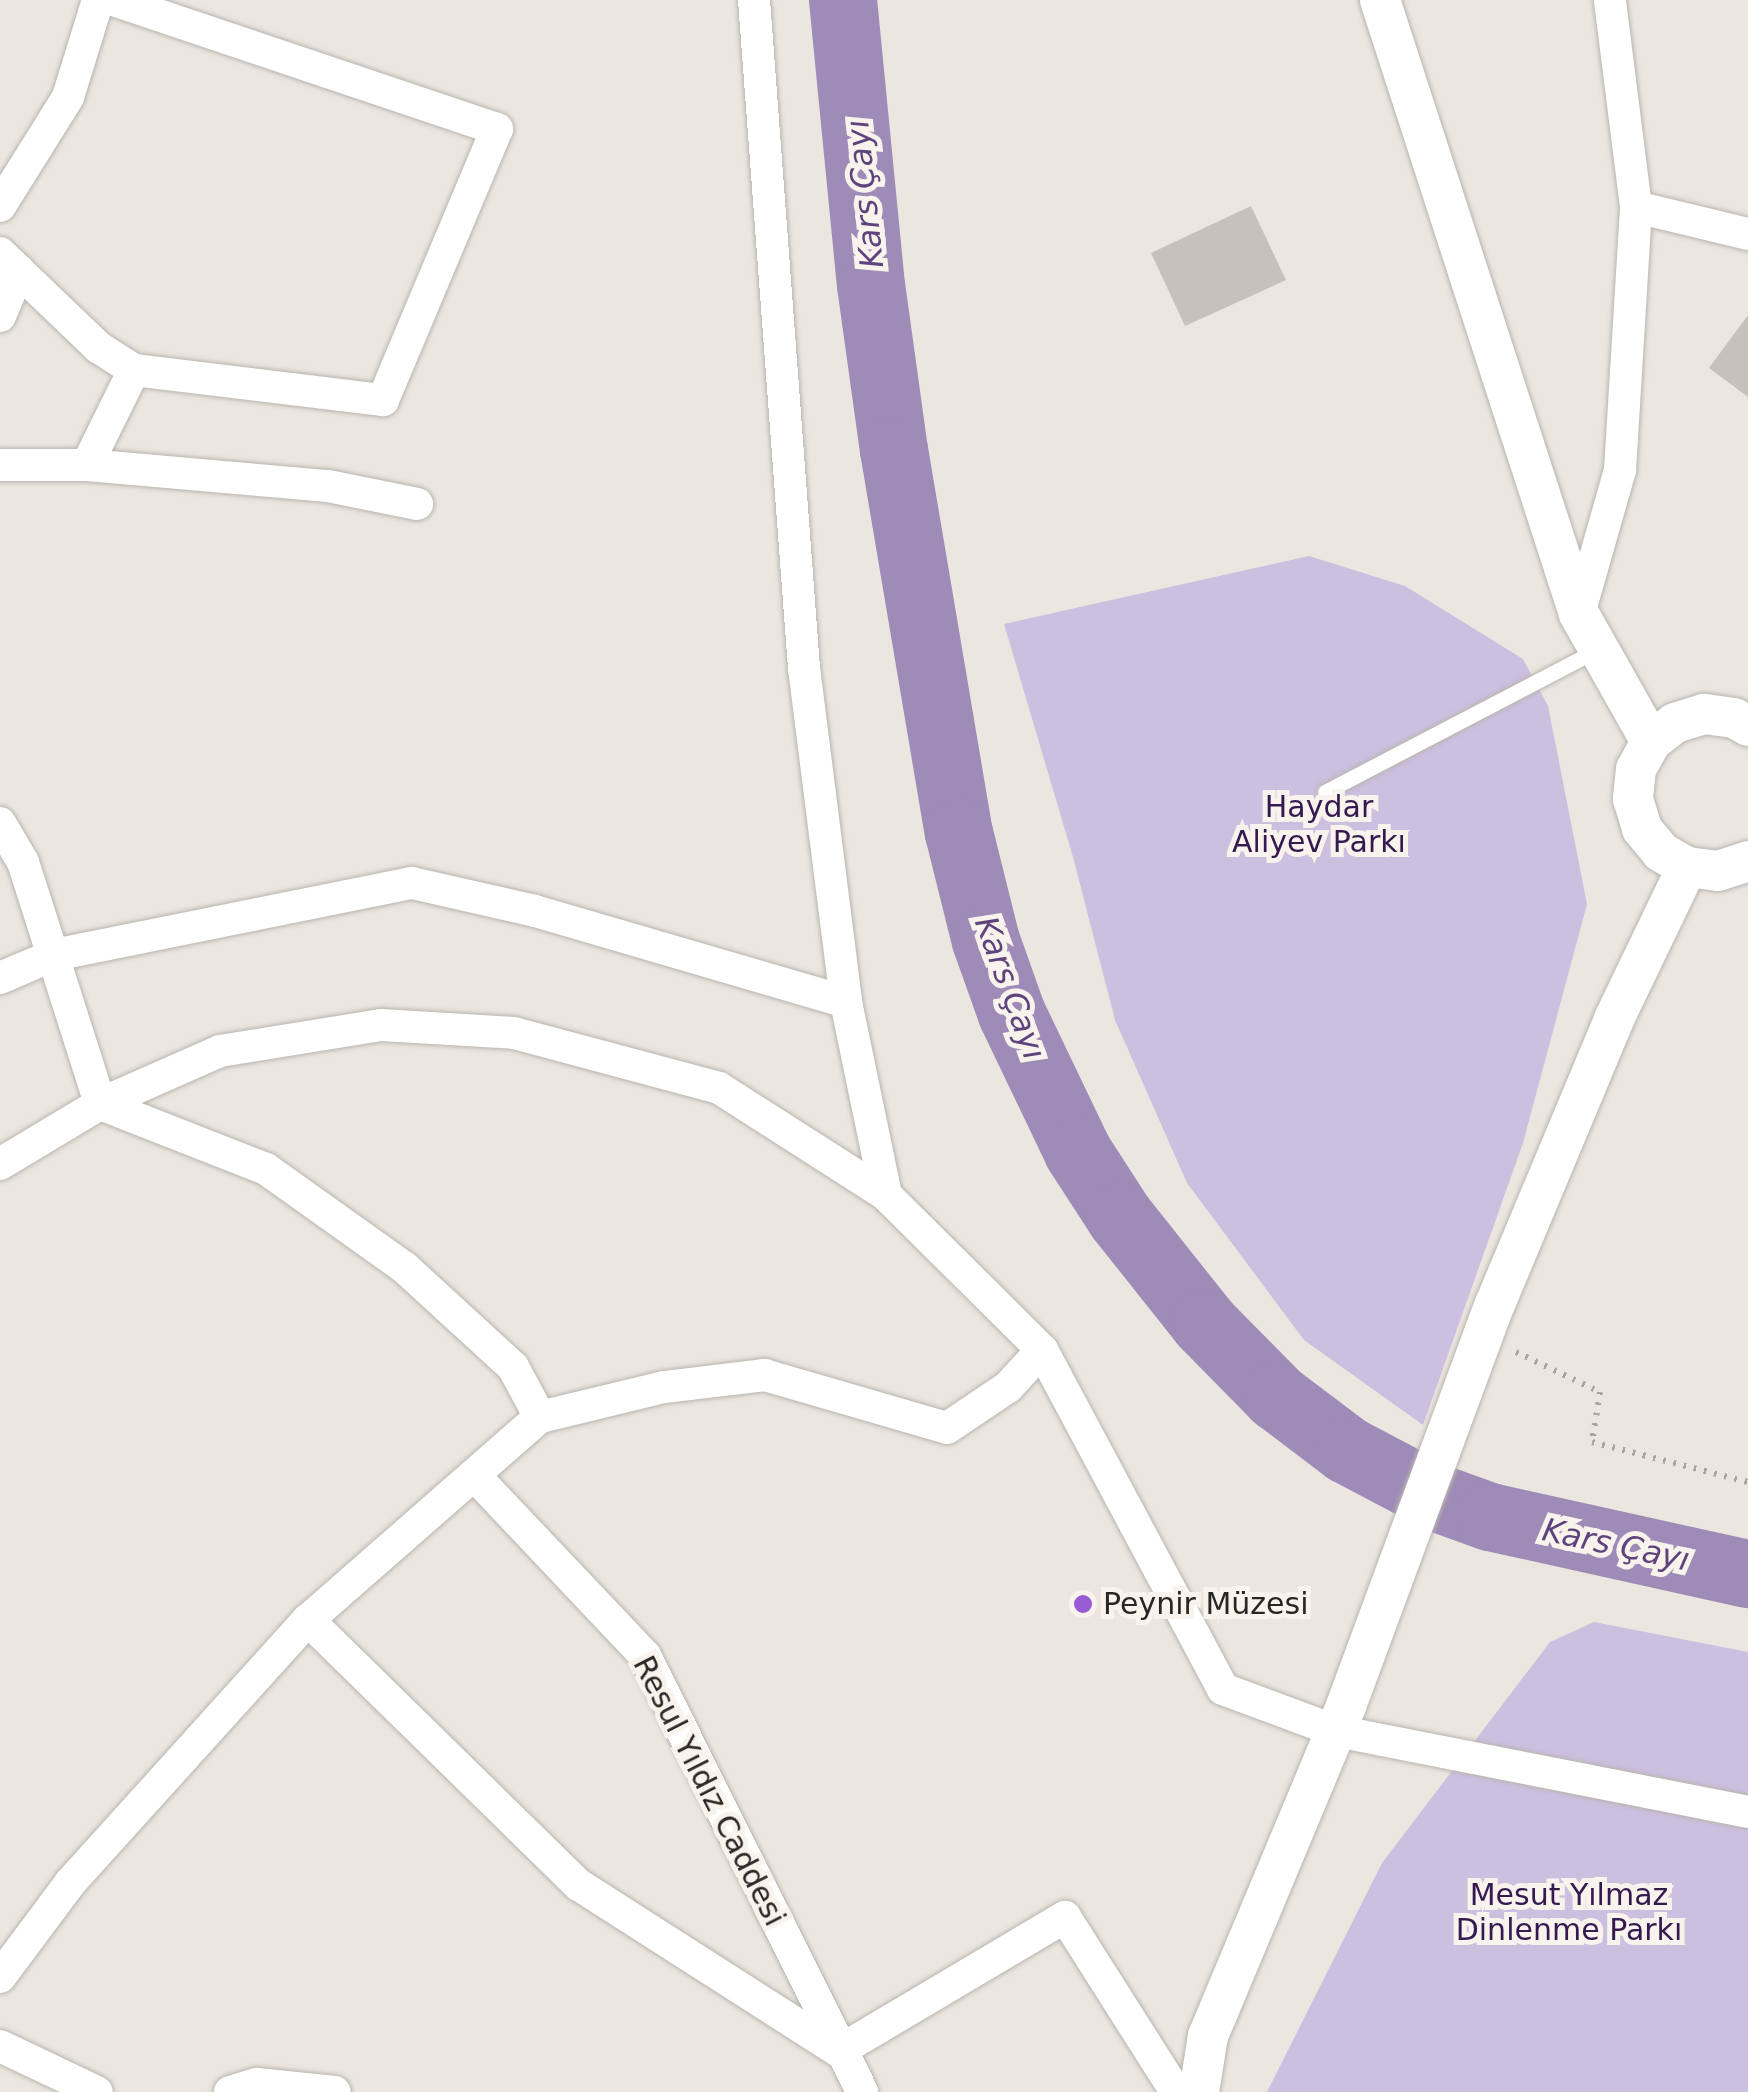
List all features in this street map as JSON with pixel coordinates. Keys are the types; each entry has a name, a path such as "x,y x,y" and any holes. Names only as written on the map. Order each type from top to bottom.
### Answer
{"street":[{"path":"0,206 68,97 98,0"},
{"path":"10,262 98,347 134,370 383,400 497,129 113,0"},
{"path":"754,0 804,668 846,1002 886,1195"},
{"path":"1380,0 1579,614 1650,742"},
{"path":"1579,614 1620,470 1636,207 1610,0"},
{"path":"1636,207 1748,234"},
{"path":"0,316 10,262"},
{"path":"87,465 134,370"},
{"path":"0,466 87,465 328,486 417,504"},
{"path":"1743,719 1704,714 1674,723 1650,742 1636,769 1633,799 1642,829 1661,852 1687,867 1718,870 1748,860"},
{"path":"0,823 23,862 100,1104"},
{"path":"1199,2092 1208,2036 1341,1719 1489,1320 1614,1019 1687,867"},
{"path":"0,978 54,955 412,883 535,910 846,1002"},
{"path":"0,1164 100,1104 220,1052 381,1025 514,1033 719,1088 886,1195 1042,1350 1224,1689 1748,1812"},
{"path":"100,1104 266,1168 405,1268 513,1366 540,1416"},
{"path":"0,1977 70,1882 308,1620 540,1416 664,1387 765,1375 947,1428 1008,1388 1042,1350"},
{"name":"Resul Yıldız Caddesi","path":"474,1474 645,1656 862,2092"},
{"path":"308,1620 579,1885 839,2050 1065,1916 1176,2092"},
{"path":"0,2046 97,2092"},
{"path":"230,2092 257,2084 335,2092"}],"lane":[{"path":"1326,792 1597,650"}],"path":[{"path":"1489,1320 1600,1392 1592,1442 1748,1482"}],"green space":[{"name":"Haydar Aliyev Parkı","path":"1309,556 1405,586 1523,659 1548,706 1587,904 1523,1143 1423,1425 1304,1340 1187,1183 1115,1020 1073,857 1004,624"},
{"name":"Mesut Yılmaz Dinlenme Parkı","path":"1594,1622 1748,1652 1748,2092 1267,2092 1382,1863 1550,1642"}],"building":[{"path":"1251,206 1286,280 1185,326 1151,253"},
{"path":"1748,315 1748,397 1709,368"}],"waterway":[{"name":"Kars Çayı","path":"843,0 871,285 894,450 959,833 986,941 1012,1014 1078,1152 1120,1217 1205,1324 1277,1397 1347,1450 1440,1499 1490,1517 1748,1574"}],"place":[{"name":"Peynir Müzesi","path":"1083,1604"}]}
